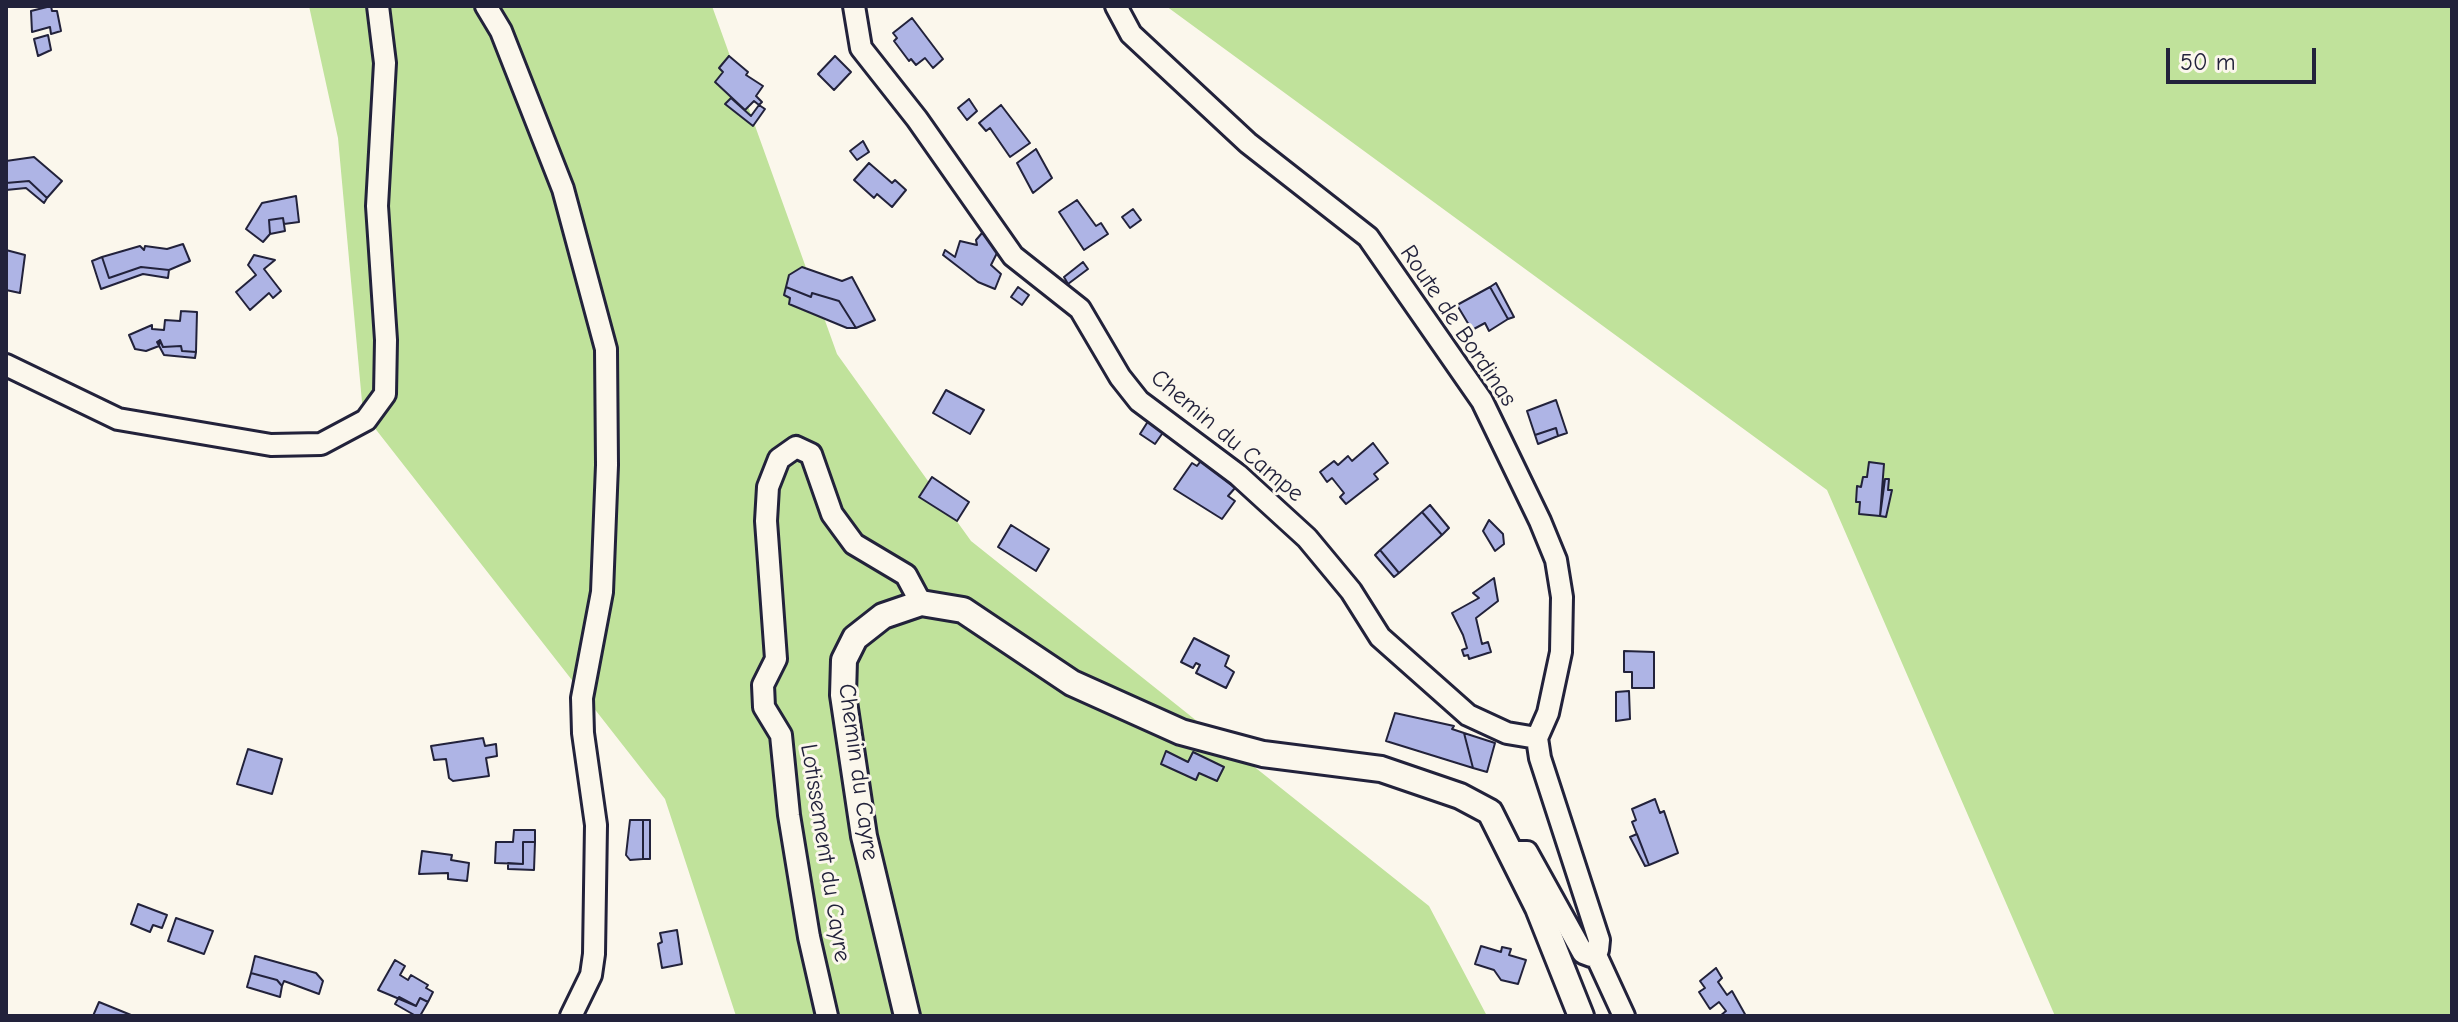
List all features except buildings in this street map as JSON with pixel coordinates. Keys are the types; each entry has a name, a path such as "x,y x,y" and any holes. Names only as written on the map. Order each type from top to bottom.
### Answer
{"street":[{"path":"6,365 118,419 271,445 321,444 366,420 385,394 386,340 377,206 385,63 378,6"},
{"path":"486,6 501,31 563,189 606,349 607,465 602,592 582,698 583,733 596,825 591,975 571,1016"},
{"name":"Chemin du Campe","path":"854,6 861,48 917,119 1013,256 1080,309 1120,377 1139,401 1238,475 1307,538 1351,591 1380,637 1468,715 1507,733 1537,738"},
{"name":"Route de Bordinas","path":"1116,6 1131,34 1248,143 1368,237 1482,401 1550,547 1562,597 1561,652 1548,713 1537,738"},
{"name":"Lotissement du Cayre","path":"827,1016 809,937 791,830 781,735 764,707 763,685 776,659 766,521 768,487 779,459 796,447 811,454 832,514 854,544 906,575 921,603"},
{"name":"Chemin du Cayre","path":"907,1016 864,836 843,695 844,660 855,638 883,616 921,603 963,610 1072,683 1181,732 1263,754 1381,769 1460,796 1490,812 1512,852 1581,1016"},
{"path":"1537,738 1540,758 1599,940 1595,953 1624,1016"},
{"path":"1512,852 1527,852 1583,953 1595,953"}],"green space":[{"path":"309,6 712,6 837,354 971,541 1429,906 1487,1016 736,1016 665,799 363,413 338,138"},
{"path":"1166,6 2452,6 2452,1016 2055,1016 1827,490"}]}
